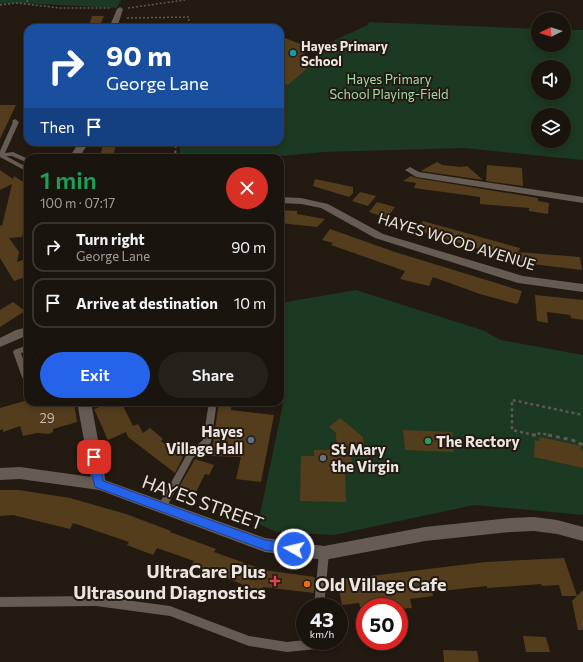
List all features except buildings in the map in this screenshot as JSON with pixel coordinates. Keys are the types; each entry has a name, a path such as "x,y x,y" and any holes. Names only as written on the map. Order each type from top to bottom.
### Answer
{"street":[{"path":"115,24 120,9"},
{"path":"410,170 416,174 583,200"},
{"name":"HAYES WOOD AVENUE","path":"284,200 301,201 324,206 379,236 522,280 583,288"},
{"path":"0,343 24,332"},
{"path":"85,406 98,484"},
{"name":"HAYES STREET","path":"0,474 20,473 98,484 265,545 324,553 425,534 511,524 534,524 557,527 583,534"}],"lane":[{"path":"0,155 16,122 15,120"},
{"path":"0,155 12,154 24,159"},
{"path":"0,155 24,168"},
{"path":"24,349 17,352 24,371"},
{"path":"162,507 190,456 207,442 212,408"},
{"path":"321,598 324,553"},
{"path":"0,602 96,601 170,611 248,641 287,647 296,646"}],"path":[{"path":"0,4 8,0"},
{"path":"27,0 29,4"},
{"path":"166,2 170,0"},
{"path":"0,4 29,4 60,8 120,9 144,7 166,2 185,0"},
{"path":"116,18 189,17 189,24"},
{"path":"583,415 512,400 512,430 534,435 541,433 572,440 583,445"}],"green space":[{"path":"0,0 121,0 117,8 18,3 0,4"},
{"name":"Hayes Primary School Playing-Field","path":"369,22 531,29 531,52 571,52 571,30 583,30 583,160 464,148 324,152 284,156 284,154 180,154 180,146 284,146 284,69 286,66 309,60 319,53 320,47 368,25"},
{"path":"356,290 482,330 501,340 583,355 583,515 474,505 334,535 277,532 258,524 283,406 284,406 284,302"}],"place":[{"name":"Hayes Primary School","path":"293,53"},
{"name":"Hayes Village Hall","path":"251,440"},
{"name":"The Rectory","path":"428,441"},
{"name":"St Mary the Virgin","path":"323,458"},
{"name":"UltraCare Plus Ultrasound Diagnostics","path":"275,581"},
{"name":"Old Village Cafe","path":"307,584"}],"route":[{"path":"94,457 98,484 265,545 294,549"}]}
